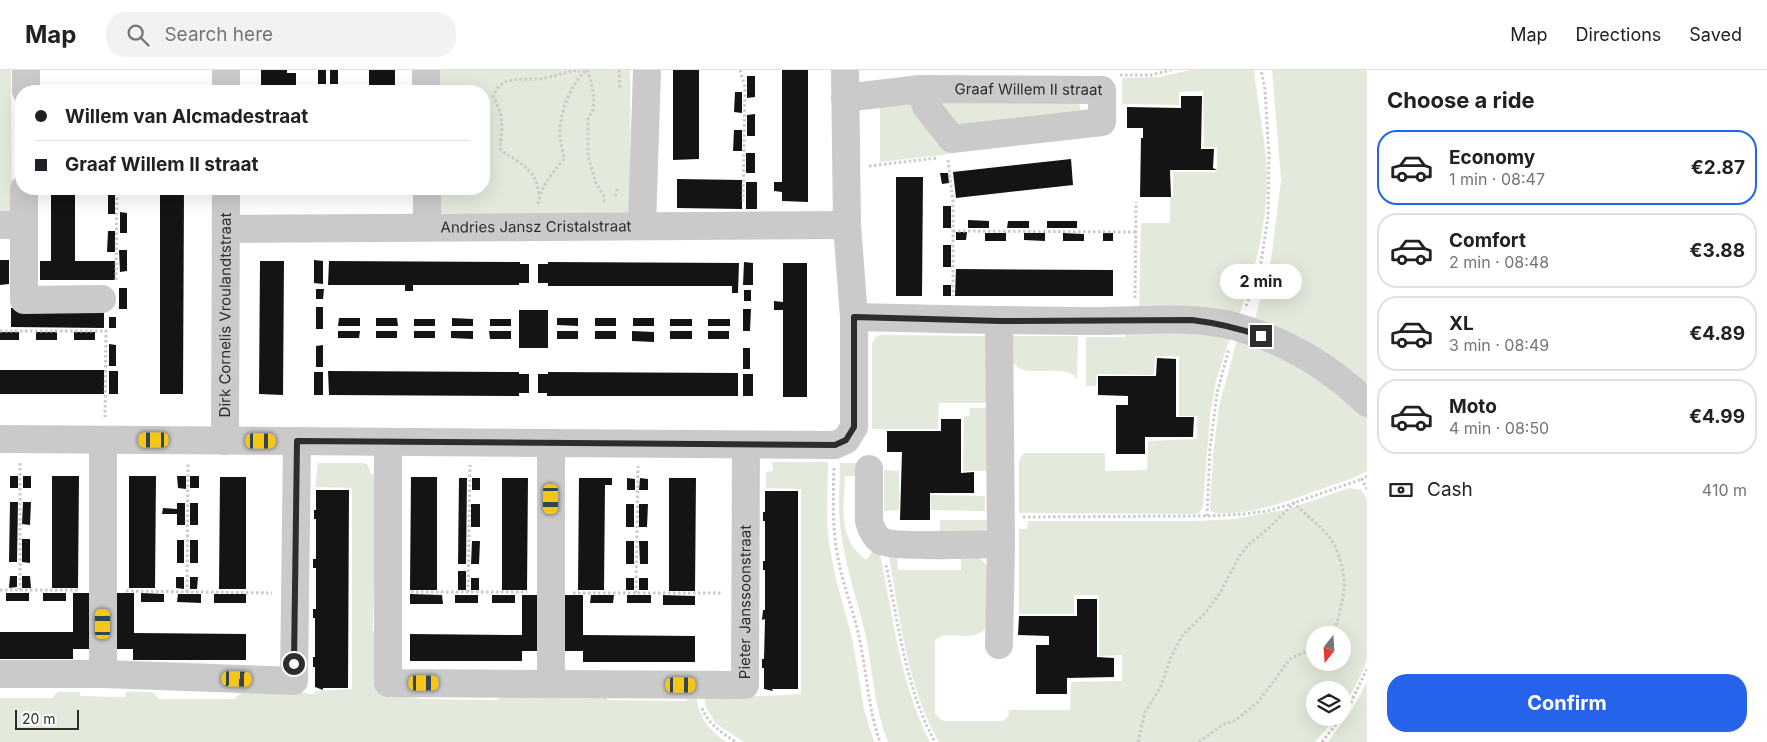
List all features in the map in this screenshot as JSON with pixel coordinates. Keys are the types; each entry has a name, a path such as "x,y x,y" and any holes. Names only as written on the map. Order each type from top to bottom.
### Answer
{"street":[{"path":"26,70 26,85"},
{"path":"226,70 226,85"},
{"path":"426,70 426,85"},
{"path":"642,226 647,70"},
{"path":"10,439 746,445 840,442 854,427 854,317 847,225 845,70"},
{"name":"Graaf Willem II straat","path":"845,98 920,89 1102,90 1102,122 952,139 926,106 920,89"},
{"path":"22,195 11,225 24,300 109,293"},
{"name":"Dirk Cornelis Vroulandtstraat","path":"225,440 226,195"},
{"path":"427,195 427,227"},
{"name":"Andries Jansz Cristalstraat","path":"226,229 427,227 539,213 642,226 847,225"},
{"path":"854,317 1000,321 1192,320 1218,323 1239,328 1282,344 1313,361 1336,377 1367,404"},
{"path":"999,646 1001,531 1000,321"},
{"path":"103,440 103,674"},
{"path":"0,674 103,674 294,681 297,441"},
{"name":"Pieter Janssoonstraat","path":"388,442 388,683 745,685 746,445"},
{"path":"551,443 551,684"},
{"path":"869,469 869,522 871,530 876,536 887,543 901,544 1001,531"}],"path":[{"path":"539,213 540,194 538,183 530,171 518,161 502,152 500,148 502,120 500,108 493,97 496,88 508,80 544,78 580,70"},
{"path":"540,194 548,179 564,159 560,138 560,117 566,102 581,75 586,70 590,77 594,97 588,119 588,156 596,183 604,196 604,206"},
{"path":"740,70 745,87 743,226"},
{"path":"1102,90 1107,79 1113,76 1136,72 1151,75 1171,70"},
{"path":"1207,516 1210,448 1217,393 1228,353 1260,269 1268,217 1269,157 1265,89 1261,70"},
{"path":"948,157 953,202 952,320"},
{"path":"846,169 938,158"},
{"path":"109,293 117,195"},
{"path":"1135,321 1136,202"},
{"path":"953,231 1136,232"},
{"path":"0,331 106,331 106,396 103,440"},
{"path":"10,439 20,590"},
{"path":"187,592 188,440"},
{"path":"840,442 833,506 835,540 839,563 859,635 871,712 880,742"},
{"path":"468,592 470,443"},
{"path":"636,593 638,444"},
{"path":"1001,531 1267,511 1367,476"},
{"path":"1362,479 1367,488"},
{"path":"1294,503 1331,540 1340,560 1344,582 1341,603 1334,626"},
{"path":"1138,742 1145,712 1160,688 1171,657 1182,636 1206,612 1220,593 1238,557 1247,546 1270,527 1294,503"},
{"path":"887,543 884,553 909,680 920,713 935,742"},
{"path":"0,590 296,594"},
{"path":"1201,741 1222,725 1236,720 1258,702 1291,658 1306,652"},
{"path":"1351,702 1367,669"},
{"path":"700,685 701,704 706,718 736,742"},
{"path":"1322,742 1334,726"}],"green space":[{"path":"0,70 11,70 12,217 0,217"},
{"path":"439,70 630,70 631,215 438,213 438,195 490,195 490,85 439,85"},
{"path":"1190,70 1254,70 1266,157 1266,199 1256,261 1237,321 1139,313 1141,223 1170,223 1170,198 1173,198 1173,172 1217,172 1217,147 1204,147 1203,91 1179,92 1179,105 1122,104 1122,78 1159,77"},
{"path":"1272,70 1367,70 1367,391 1254,323 1271,260 1281,180"},
{"path":"880,97 912,102 949,154 880,162"},
{"path":"937,102 1079,102 1081,112 955,132"},
{"path":"1125,329 1231,335 1216,381 1210,415 1203,507 1199,513 1193,514 1019,513 1019,460 1024,453 1105,453 1105,471 1147,470 1148,441 1197,439 1197,416 1179,416 1179,356 1155,356 1154,375 1097,374 1096,386 1086,386 1086,337 1125,337"},
{"path":"879,335 988,336 991,403 939,403 938,429 872,429 872,344"},
{"path":"1014,336 1078,336 1077,379 1070,373 1061,371 1028,371 1019,368 1013,362 1011,351"},
{"path":"1237,340 1294,360 1367,415 1367,471 1346,481 1268,507 1239,512 1211,512 1213,455 1219,406"},
{"path":"970,408 991,408 991,471 963,471 964,416 969,416"},
{"path":"772,462 828,462 827,524 829,543 836,579 853,642 864,709 874,742 744,742 716,724 706,707 704,694 765,696 801,694 801,489 766,488 766,472 773,471"},
{"path":"318,463 364,463 367,464 371,474 379,474 378,586 374,586 373,631 378,631 418,699 498,700 503,693 531,694 531,698 574,698 574,694 601,694 608,700 686,701 691,694 697,694 699,709 705,722 726,742 0,742 0,698 52,698 58,692 80,692 80,696 125,697 126,692 152,692 159,699 235,699 240,693 315,694 315,691 352,689 352,488 315,487"},
{"path":"840,463 860,463 860,476 845,476 844,522 846,532 850,542 866,560 875,548 880,553 904,673 911,697 930,742 888,742 883,729 866,637 842,539 839,509"},
{"path":"884,470 899,471 899,510 884,511"},
{"path":"1349,488 1361,490 1367,499 1367,660 1351,693 1351,681 1306,681 1306,726 1329,726 1315,742 939,742 928,720 912,674 888,553 897,554 898,570 961,570 961,554 979,558 987,566 987,627 973,635 946,636 940,637 935,641 935,713 941,720 946,721 1003,721 1008,717 1009,710 1070,710 1071,682 1122,681 1122,655 1099,656 1099,595 1074,595 1074,614 1019,614 1019,529 1027,529 1028,521 1195,521 1234,519 1288,509"},
{"path":"930,495 985,496 985,511 931,510"},
{"path":"940,520 990,520 983,533 940,536"},
{"path":"1367,682 1367,742 1328,742 1340,726 1351,726 1351,711"}],"building":[{"path":"261,70 287,70 287,73 296,73 296,85 261,85"},
{"path":"318,70 326,70 326,84 318,84"},
{"path":"330,70 338,70 338,84 330,84"},
{"path":"369,70 395,70 395,85 369,85"},
{"path":"673,70 699,70 699,159 673,160"},
{"path":"782,70 808,70 808,202 782,201 782,192 774,191 774,182 782,182"},
{"path":"747,76 755,76 755,97 747,98"},
{"path":"735,92 742,92 742,113 734,112"},
{"path":"1181,96 1202,96 1201,149 1214,149 1213,168 1217,170 1170,170 1171,197 1140,197 1141,138 1143,138 1143,128 1127,128 1127,107 1181,108"},
{"path":"755,114 755,136 747,136 747,115"},
{"path":"734,130 742,130 742,151 733,151"},
{"path":"746,153 755,153 755,173 746,173"},
{"path":"1071,159 1073,185 956,198 953,172"},
{"path":"940,173 948,173 949,183 942,184"},
{"path":"896,177 923,177 922,296 896,296"},
{"path":"677,179 742,180 742,209 677,208"},
{"path":"746,182 757,182 757,209 746,209"},
{"path":"51,195 75,195 75,261 115,261 115,280 40,280 40,261 51,261"},
{"path":"108,195 115,195 115,214 108,214"},
{"path":"160,195 184,195 183,394 160,394"},
{"path":"943,206 951,206 951,228 943,228"},
{"path":"120,212 127,213 127,233 120,233"},
{"path":"968,220 989,221 989,228 968,228"},
{"path":"1008,221 1029,221 1029,228 1007,228"},
{"path":"1047,221 1077,221 1077,228 1047,228"},
{"path":"108,231 115,231 115,252 107,252"},
{"path":"956,232 967,232 966,240 956,240"},
{"path":"985,233 1006,233 1006,241 985,241"},
{"path":"1024,233 1045,233 1045,241 1024,240"},
{"path":"1063,233 1084,234 1084,241 1063,241"},
{"path":"1103,233 1113,233 1113,241 1103,241"},
{"path":"943,245 951,245 951,267 943,267"},
{"path":"119,250 127,250 127,271 120,272"},
{"path":"0,260 9,260 9,284 0,285"},
{"path":"314,260 323,261 323,284 314,283"},
{"path":"260,261 284,261 283,395 259,394"},
{"path":"329,261 520,262 520,264 529,264 529,283 519,283 519,285 413,285 413,291 405,291 405,285 328,285"},
{"path":"548,262 739,263 738,293 732,293 732,286 548,286 548,283 538,283 538,264 548,264"},
{"path":"744,262 753,263 753,285 743,285"},
{"path":"783,263 807,263 807,397 783,397 783,310 774,310 774,301 783,302"},
{"path":"956,269 1113,270 1113,296 955,296"},
{"path":"943,285 951,285 951,296 943,296"},
{"path":"119,288 127,288 127,309 119,309"},
{"path":"316,289 324,289 323,299 316,299"},
{"path":"744,290 751,290 751,301 744,301"},
{"path":"316,307 323,307 323,329 316,329"},
{"path":"11,308 104,309 104,328 11,327"},
{"path":"743,309 751,309 750,331 743,331"},
{"path":"519,310 548,310 548,348 519,348"},
{"path":"109,317 116,317 116,328 109,328"},
{"path":"339,318 360,318 360,326 338,326"},
{"path":"376,318 397,318 398,326 376,326"},
{"path":"452,318 473,319 473,326 452,326"},
{"path":"557,318 578,318 578,326 557,325"},
{"path":"595,318 616,318 616,326 595,326"},
{"path":"633,318 654,318 654,326 633,326"},
{"path":"414,319 435,319 435,326 414,326"},
{"path":"490,319 511,319 511,326 490,326"},
{"path":"670,319 692,319 692,326 670,326"},
{"path":"708,319 730,319 730,326 708,326"},
{"path":"338,331 360,331 359,338 338,338"},
{"path":"376,331 397,331 397,338 376,338"},
{"path":"414,331 435,331 435,338 414,338"},
{"path":"451,331 473,331 473,339 451,338"},
{"path":"489,331 511,331 511,339 490,339"},
{"path":"557,331 578,331 578,339 557,339"},
{"path":"595,331 616,331 616,339 595,339"},
{"path":"632,331 654,332 654,342 632,341"},
{"path":"670,331 692,331 692,339 670,339"},
{"path":"708,331 729,331 729,339 708,339"},
{"path":"0,332 19,332 19,340 0,340"},
{"path":"36,332 57,332 57,340 36,340"},
{"path":"74,332 95,332 95,340 74,340"},
{"path":"109,344 116,345 116,366 109,366"},
{"path":"323,345 323,367 316,367 316,346"},
{"path":"743,348 750,348 750,369 743,369"},
{"path":"1157,358 1176,359 1176,417 1194,417 1193,437 1145,437 1145,454 1116,454 1116,405 1128,405 1128,396 1098,395 1098,376 1156,376"},
{"path":"0,370 104,370 104,394 0,394"},
{"path":"109,371 118,371 118,394 109,394"},
{"path":"328,371 519,372 519,374 529,374 529,393 519,393 519,396 329,395"},
{"path":"314,372 323,372 323,395 314,395"},
{"path":"548,372 738,373 738,396 547,396 547,393 538,393 538,374 548,374"},
{"path":"743,374 753,374 753,396 743,396"},
{"path":"941,419 961,419 961,473 974,472 974,493 930,493 930,520 900,520 902,452 887,452 887,431 941,431"},
{"path":"10,476 18,476 18,488 10,488"},
{"path":"23,476 31,476 31,488 23,488"},
{"path":"52,476 79,476 78,588 52,588"},
{"path":"129,476 156,476 155,588 129,588"},
{"path":"177,476 186,476 186,489 178,488"},
{"path":"190,476 199,476 199,488 190,488"},
{"path":"220,477 246,477 246,589 219,589"},
{"path":"411,477 437,477 437,590 410,590"},
{"path":"459,478 467,478 466,564 458,564"},
{"path":"472,478 480,478 480,490 472,490"},
{"path":"502,478 528,478 527,590 502,590"},
{"path":"579,478 612,478 612,485 605,485 604,590 578,590"},
{"path":"627,478 635,479 635,490 627,490"},
{"path":"640,478 648,479 648,490 639,490"},
{"path":"669,478 696,478 695,591 669,591"},
{"path":"316,490 349,490 348,688 323,688 323,690 315,687 313,657 315,657 315,618 313,618 313,609 316,609 316,568 313,568 313,559 316,559 316,519 314,519 314,510 316,510"},
{"path":"765,491 798,491 798,689 772,689 773,691 764,689 762,659 764,659 765,619 762,620 763,610 765,610 765,570 763,570 763,561 765,561 765,521 763,521 763,512 765,512"},
{"path":"10,502 18,502 17,562 9,562"},
{"path":"23,502 31,502 30,525 22,524"},
{"path":"177,503 185,503 185,525 177,525 177,514 162,514 163,508 177,509"},
{"path":"190,503 198,503 198,525 190,525"},
{"path":"471,504 480,504 480,527 471,527"},
{"path":"626,504 634,504 634,527 626,527"},
{"path":"639,504 648,504 647,527 639,527"},
{"path":"22,539 30,539 30,563 22,562"},
{"path":"177,540 184,540 184,563 177,563"},
{"path":"190,540 198,540 198,563 190,563"},
{"path":"472,541 480,541 479,564 471,564"},
{"path":"626,541 634,541 634,564 626,564"},
{"path":"639,541 648,541 648,564 640,564"},
{"path":"458,571 466,571 466,590 458,590"},
{"path":"10,576 17,576 17,587 9,588"},
{"path":"22,576 30,576 31,588 22,588"},
{"path":"176,577 184,577 184,589 176,588"},
{"path":"190,577 198,577 197,589 190,589"},
{"path":"471,578 479,578 479,590 471,590"},
{"path":"626,578 634,578 634,590 626,590"},
{"path":"639,578 648,578 648,590 639,590"},
{"path":"6,593 29,593 29,601 6,601"},
{"path":"43,593 66,593 66,601 43,601"},
{"path":"73,593 92,593 91,649 73,649 73,659 0,659 0,632 73,632"},
{"path":"115,593 134,593 134,633 246,634 246,660 133,660 133,649 115,649"},
{"path":"141,593 164,594 164,602 141,602"},
{"path":"178,594 201,594 201,603 177,602"},
{"path":"214,594 246,594 246,603 214,603"},
{"path":"410,594 442,595 443,604 410,604"},
{"path":"455,595 478,595 478,603 455,603"},
{"path":"492,595 515,595 515,603 492,603"},
{"path":"522,595 541,595 541,651 522,651 522,661 410,661 410,634 522,635"},
{"path":"564,595 583,595 583,635 695,636 695,662 583,662 583,651 564,651"},
{"path":"591,595 614,595 613,603 590,603"},
{"path":"627,595 651,595 651,603 627,603"},
{"path":"663,595 695,596 695,605 663,605"},
{"path":"1077,599 1097,599 1097,657 1114,658 1114,677 1067,678 1067,694 1036,694 1036,645 1049,645 1049,636 1018,635 1019,616 1077,616"}],"route":[{"path":"294,664 297,441 835,445 846,440 854,427 854,317 1000,321 1192,320 1218,323 1261,336"}]}
